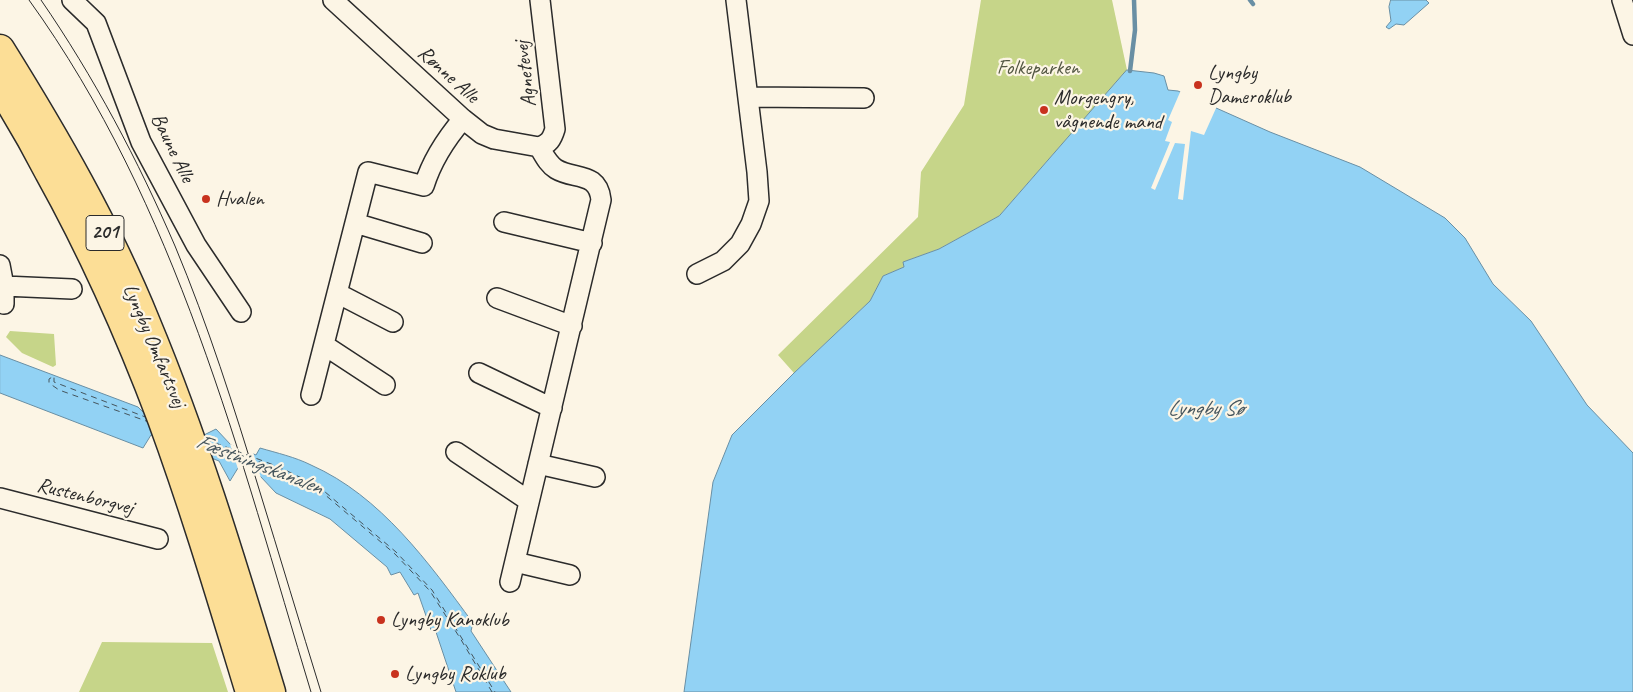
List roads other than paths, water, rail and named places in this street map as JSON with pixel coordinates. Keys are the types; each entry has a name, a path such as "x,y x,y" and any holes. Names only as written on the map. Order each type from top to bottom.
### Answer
{"highway":[{"name":"Lyngby Omfartsvej","path":"0,49 35,105 97,217 145,321 179,436 200,529 250,692"},
{"name":"Lyngby Omfartsvej","path":"0,87 18,114 77,222 122,319 161,418 196,454 271,692"}],"street":[{"name":"Baune Alle","path":"72,0 96,23 141,142 196,245 241,312"},
{"name":"Rønne Alle","path":"332,0 482,134 494,139 544,144"},
{"name":"Agnetevej","path":"540,0 555,129 544,144"},
{"path":"697,274 723,260 740,244 751,224 759,201 736,0"},
{"path":"1622,0 1633,35"},
{"path":"748,97 864,98"},
{"path":"311,395 368,172 424,186 430,167 446,139 463,119"},
{"path":"510,582 601,200 600,192 592,180 556,169 549,163 544,144"},
{"path":"504,222 592,243"},
{"path":"355,223 422,242"},
{"path":"0,265 4,295 72,289"},
{"path":"337,294 393,322"},
{"path":"497,298 572,326"},
{"path":"324,345 385,385"},
{"path":"479,373 552,408"},
{"path":"456,452 529,501"},
{"path":"538,464 595,478"},
{"name":"Rustenborgvej","path":"0,498 158,539"},
{"path":"515,562 570,575"}],"water":[{"path":"1391,0 1426,0 1429,3 1404,25 1396,24 1389,29 1386,27 1391,21 1389,7"},
{"name":"Lyngby Sø","path":"1127,70 1164,76 1168,90 1178,91 1270,132 1360,167 1445,218 1465,238 1493,284 1531,321 1587,405 1633,453 1633,692 684,692 713,482 732,435 870,301 883,276 904,267 903,262 939,249 999,216"},
{"name":"Fæstningskanalen","path":"0,355 138,407 143,412 204,435 216,429 231,445 256,455 260,448 279,453 305,462 336,478 360,494 402,533 439,577 473,623 471,631 511,692 456,692 435,629 431,630 418,593 414,595 400,572 391,575 387,567 330,519 276,493 260,476 238,468 230,481 219,461 151,435 143,448 0,393"}],"waterway":[{"path":"1130,71 1135,30 1134,0"},
{"path":"1250,0 1253,4"}],"tram line":[{"path":"29,0 81,79 125,161 164,246 198,334 229,423 311,692"},
{"path":"41,0 79,59 114,120 146,182 175,246 209,336 250,458 321,692"}],"place":[{"name":"Lyngby Dameroklub","path":"1198,85"},
{"name":"Morgengry, vågnende mand","path":"1044,110"},
{"name":"Hvalen","path":"206,199"},
{"name":"Lyngby Kanoklub","path":"381,620"},
{"name":"Lyngby Roklub","path":"395,674"}],"park label":[{"name":"Folkeparken","path":"1038,68"}]}
